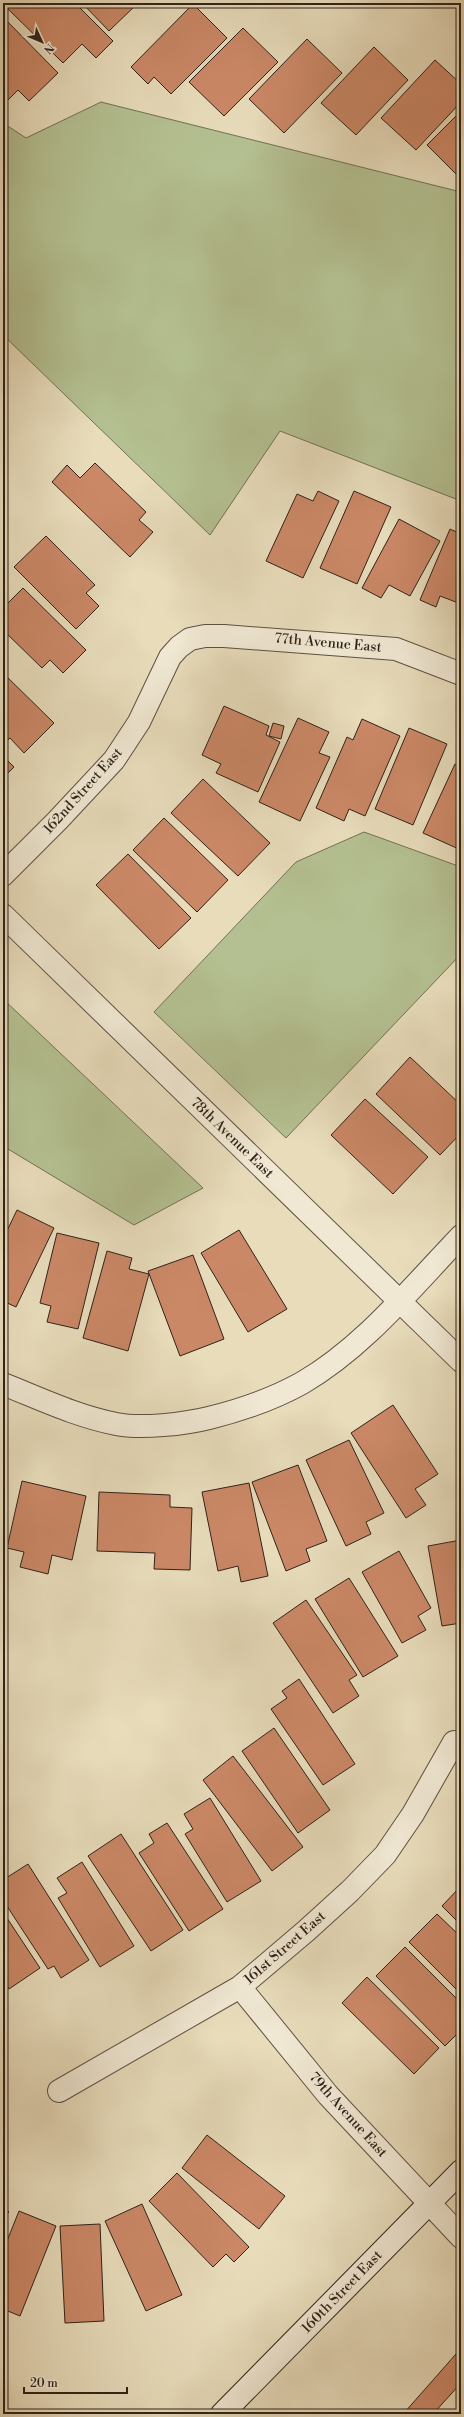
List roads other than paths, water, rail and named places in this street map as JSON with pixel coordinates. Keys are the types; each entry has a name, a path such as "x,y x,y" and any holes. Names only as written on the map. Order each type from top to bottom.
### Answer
{"street":[{"name":"77th Avenue East","path":"190,639 205,636 224,636 396,649 461,674"},
{"name":"162nd Street East","path":"3,875 63,815 114,760 139,722 170,657 190,639"},
{"name":"78th Avenue East","path":"3,915 461,1361"},
{"path":"3,1384 74,1414 118,1424 191,1422 234,1412 273,1398 302,1383 334,1361 399,1300 461,1236"},
{"name":"161st Street East","path":"59,2091 240,1987 350,1892 385,1855 413,1814 454,1742"},
{"name":"79th Avenue East","path":"240,1987 328,2095 461,2237"},
{"name":"160th Street East","path":"222,2414 461,2171"}]}
